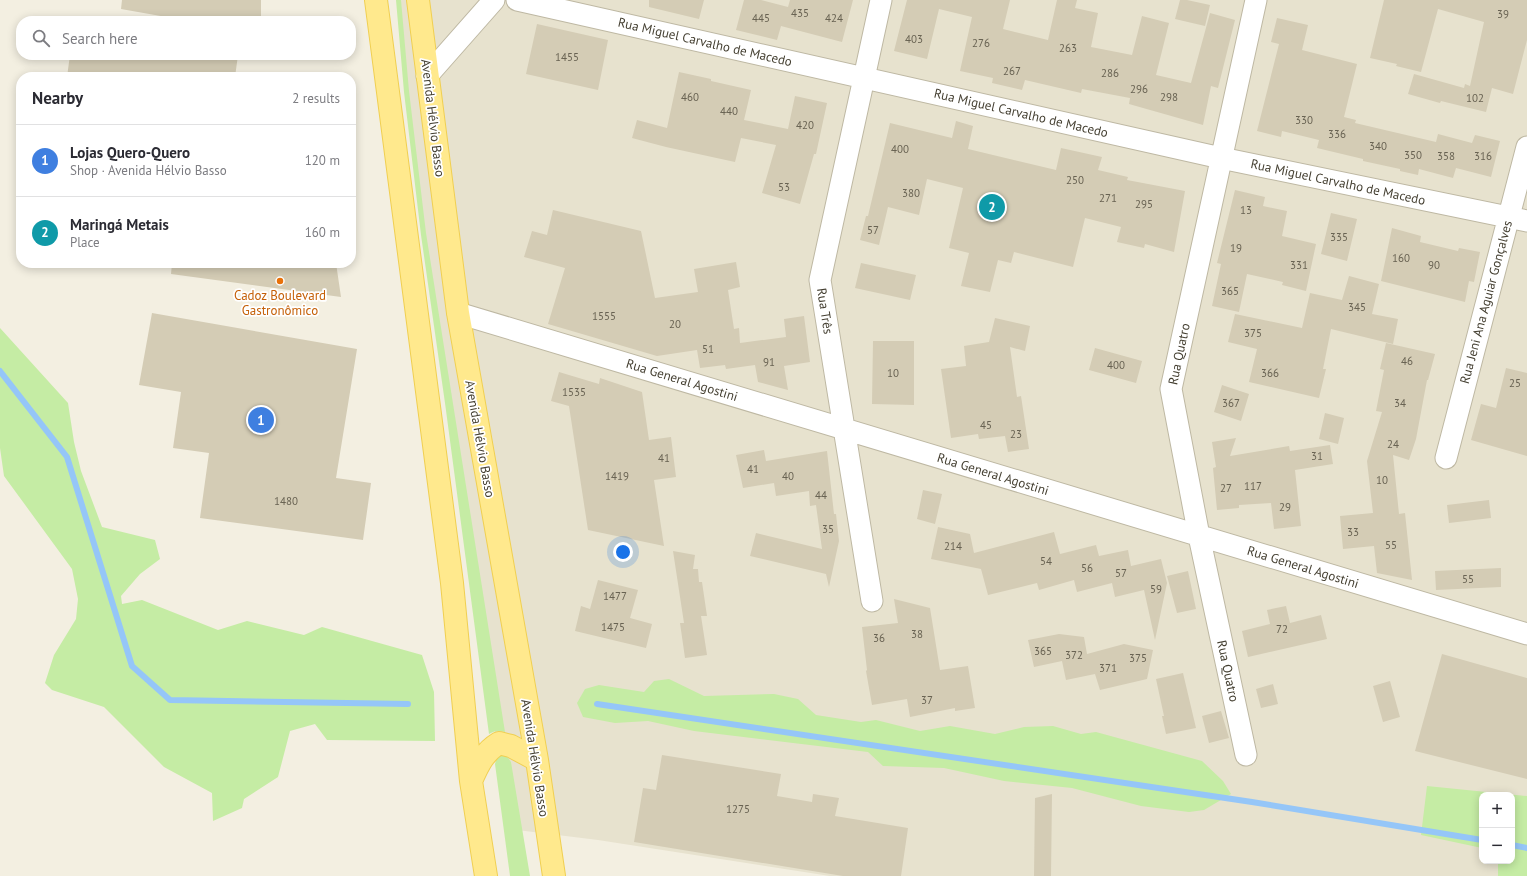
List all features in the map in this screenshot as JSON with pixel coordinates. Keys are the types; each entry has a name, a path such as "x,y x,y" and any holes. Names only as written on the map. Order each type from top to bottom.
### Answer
{"main road":[{"path":"376,0 453,590 471,781 486,876"},
{"name":"Avenida Hélvio Basso","path":"418,0 458,313 536,760 554,876"},
{"path":"471,781 479,763 489,749 499,743 511,746 536,760"}],"street":[{"path":"427,76 494,0"},
{"name":"Rua Miguel Carvalho de Macedo","path":"517,0 1221,158 1518,219"},
{"name":"Rua Três","path":"872,601 820,280 882,0"},
{"name":"Rua Quatro","path":"1246,756 1199,536 1170,389 1256,0"},
{"name":"Rua Jeni Ana Aguiar Gonçalves","path":"1446,458 1518,219 1527,147"},
{"name":"Rua General Agostini","path":"458,313 1527,634"}],"shaded area":[{"path":"397,0 1527,0 1527,876 830,876 598,840 509,829 423,235"}],"green space":[{"path":"396,0 401,0 409,91 426,233 505,732 496,731 489,734 421,235 404,92"},
{"path":"0,328 68,403 74,442 81,471 102,527 155,540 160,559 140,574 121,596 122,604 142,600 218,630 247,621 304,635 322,627 422,655 434,692 435,741 327,740 315,724 290,731 278,777 244,799 242,808 213,821 212,793 164,767 104,707 52,690 45,683 54,655 76,619 78,599 72,569 4,476 0,448"},
{"path":"669,679 704,696 774,694 798,699 816,715 861,722 876,720 920,731 950,726 995,734 1024,727 1053,726 1081,734 1096,732 1202,761 1223,781 1231,794 1204,810 1189,812 1141,806 1072,788 1004,781 944,768 883,766 868,752 694,731 648,721 615,723 583,717 577,703 585,689 599,685 644,692 654,681"},
{"path":"506,755 511,762 530,876 510,876 495,764 497,757"},
{"path":"1427,786 1487,792 1479,792 1479,847 1421,835"},
{"path":"1515,795 1527,796 1527,876 1498,876 1498,864 1515,864"}],"building":[{"path":"122,0 261,0 261,16 161,16 121,9"},
{"path":"649,0 704,0 699,19 649,7"},
{"path":"744,0 761,0 788,7 790,0 853,0 842,42 781,26 777,40 736,30"},
{"path":"907,0 1010,0 1003,29 1048,40 1057,0 1077,0 1075,8 1098,13 1091,47 1132,55 1142,16 1169,23 1156,75 1191,83 1210,13 1235,20 1218,88 1211,86 1203,125 1129,104 1130,98 1082,89 1081,93 1025,80 1022,90 992,83 993,78 960,71 972,17 939,9 927,59 894,51"},
{"path":"1180,0 1210,5 1205,26 1175,19"},
{"path":"1384,0 1527,0 1527,40 1513,94 1492,88 1486,112 1441,101 1440,103 1408,94 1414,74 1464,88 1465,84 1470,86 1484,22 1438,9 1421,72 1396,66 1397,64 1370,58"},
{"path":"1277,18 1308,25 1302,50 1357,64 1344,117 1356,120 1355,123 1436,142 1438,134 1472,143 1475,135 1500,141 1491,177 1456,168 1453,178 1419,169 1418,175 1400,171 1400,169 1363,161 1363,159 1317,148 1319,140 1282,131 1281,137 1257,131 1279,44 1271,42"},
{"path":"537,24 608,40 598,90 526,74"},
{"path":"69,60 237,60 236,72 68,72"},
{"path":"679,72 751,90 744,120 788,129 795,96 827,103 816,154 814,154 800,204 762,193 776,145 741,138 735,162 632,138 637,120 667,128"},
{"path":"956,121 973,126 968,149 1056,170 1061,148 1102,157 1098,170 1128,177 1127,180 1185,191 1174,252 1145,244 1144,248 1117,242 1121,227 1085,218 1073,267 1014,252 1011,263 998,260 990,292 961,286 969,253 949,248 963,188 927,179 919,215 888,207 879,245 860,240 866,216 868,216 890,123 952,138"},
{"path":"1235,190 1265,197 1263,206 1287,211 1282,236 1316,244 1306,291 1282,285 1283,282 1247,274 1239,312 1212,306 1221,264 1217,263"},
{"path":"553,210 641,231 655,298 698,292 694,269 736,262 740,287 728,290 734,329 739,328 740,343 786,337 784,319 804,316 810,362 784,366 788,390 758,382 755,365 726,369 725,365 700,368 697,350 657,356 548,324 565,268 524,257 532,231 547,235"},
{"path":"1331,213 1357,219 1347,261 1321,254"},
{"path":"1392,228 1421,236 1420,242 1458,251 1459,248 1480,252 1474,282 1469,281 1465,302 1381,281"},
{"path":"861,263 916,275 910,300 855,288"},
{"name":"Cadoz Boulevard Gastronômico","path":"172,268 337,268 341,297 171,274"},
{"path":"1349,276 1379,284 1372,314 1398,319 1393,344 1331,329 1323,369 1326,369 1319,398 1249,382 1257,349 1228,342 1235,314 1302,328 1310,293 1342,300"},
{"path":"152,313 357,349 336,478 371,483 363,540 200,518 209,453 173,448 181,392 139,385"},
{"path":"995,318 1030,326 1025,351 1010,347 1017,397 1021,396 1029,449 1008,452 1005,436 979,439 978,434 951,438 941,369 966,366 964,346 989,342"},
{"path":"873,341 914,341 914,405 872,404"},
{"path":"1386,343 1435,354 1427,380 1416,439 1409,460 1393,455 1399,514 1405,513 1412,580 1377,573 1374,546 1343,549 1340,516 1373,513 1367,461 1382,412 1376,411 1384,370 1380,369"},
{"path":"1095,348 1142,361 1136,383 1089,370"},
{"path":"1506,368 1527,373 1527,456 1471,440 1481,404 1496,408"},
{"path":"559,372 599,384 600,378 642,392 649,440 671,437 676,477 654,480 664,546 588,530 569,406 551,401"},
{"path":"1222,385 1249,394 1241,421 1214,412"},
{"path":"1325,413 1344,418 1338,444 1319,439"},
{"path":"1236,438 1230,456 1289,446 1290,451 1330,445 1333,464 1295,470 1301,526 1274,529 1271,503 1239,505 1239,508 1217,510 1213,468 1216,467 1212,442"},
{"path":"764,450 766,461 827,451 834,514 836,514 839,541 829,587 826,574 750,556 756,533 822,549 816,505 810,506 809,491 776,496 774,483 743,488 736,455"},
{"path":"923,490 942,494 935,524 917,519"},
{"path":"1489,500 1491,518 1449,523 1447,505"},
{"path":"938,527 970,534 974,553 1054,532 1060,554 1096,545 1099,556 1128,550 1131,566 1161,559 1167,583 1155,640 1144,590 1115,597 1112,583 1077,592 1074,580 1039,590 1037,583 988,595 981,569 931,559"},
{"path":"673,551 695,555 693,569 698,569 699,582 702,582 707,616 701,616 707,655 685,658 680,623 684,623"},
{"path":"1501,568 1501,587 1436,590 1435,571"},
{"path":"1188,571 1196,609 1177,613 1167,576"},
{"path":"598,580 638,590 630,618 652,624 646,648 575,631 581,606 590,609"},
{"path":"894,599 930,608 940,670 968,666 975,708 955,711 955,708 910,717 907,699 872,705 866,671 862,627 898,623"},
{"path":"1286,606 1290,623 1321,615 1327,639 1248,657 1242,631 1270,624 1267,610"},
{"path":"1059,634 1084,637 1087,654 1124,644 1153,650 1147,679 1100,690 1095,674 1066,680 1062,661 1034,667 1028,640"},
{"path":"1442,654 1527,678 1527,779 1415,751"},
{"path":"1183,673 1196,728 1166,734 1162,716 1164,716 1156,679"},
{"path":"1390,681 1400,717 1383,722 1373,686"},
{"path":"1273,684 1278,704 1261,708 1256,689"},
{"path":"1221,711 1229,738 1209,743 1202,716"},
{"path":"662,755 781,774 777,796 812,802 813,794 839,798 835,816 908,828 901,876 843,876 634,842 643,788 656,790"},
{"path":"1052,794 1051,876 1034,876 1035,798"}],"waterway":[{"path":"0,371 67,457 132,666 170,700 408,704"},
{"path":"597,704 1252,802 1479,840"},
{"path":"1515,846 1527,848"}],"place":[{"name":"Maringá Metais","path":"992,207"},
{"name":"Cadoz Boulevard Gastronômico","path":"280,281"},
{"name":"Lojas Quero-Quero","path":"261,420"}]}
